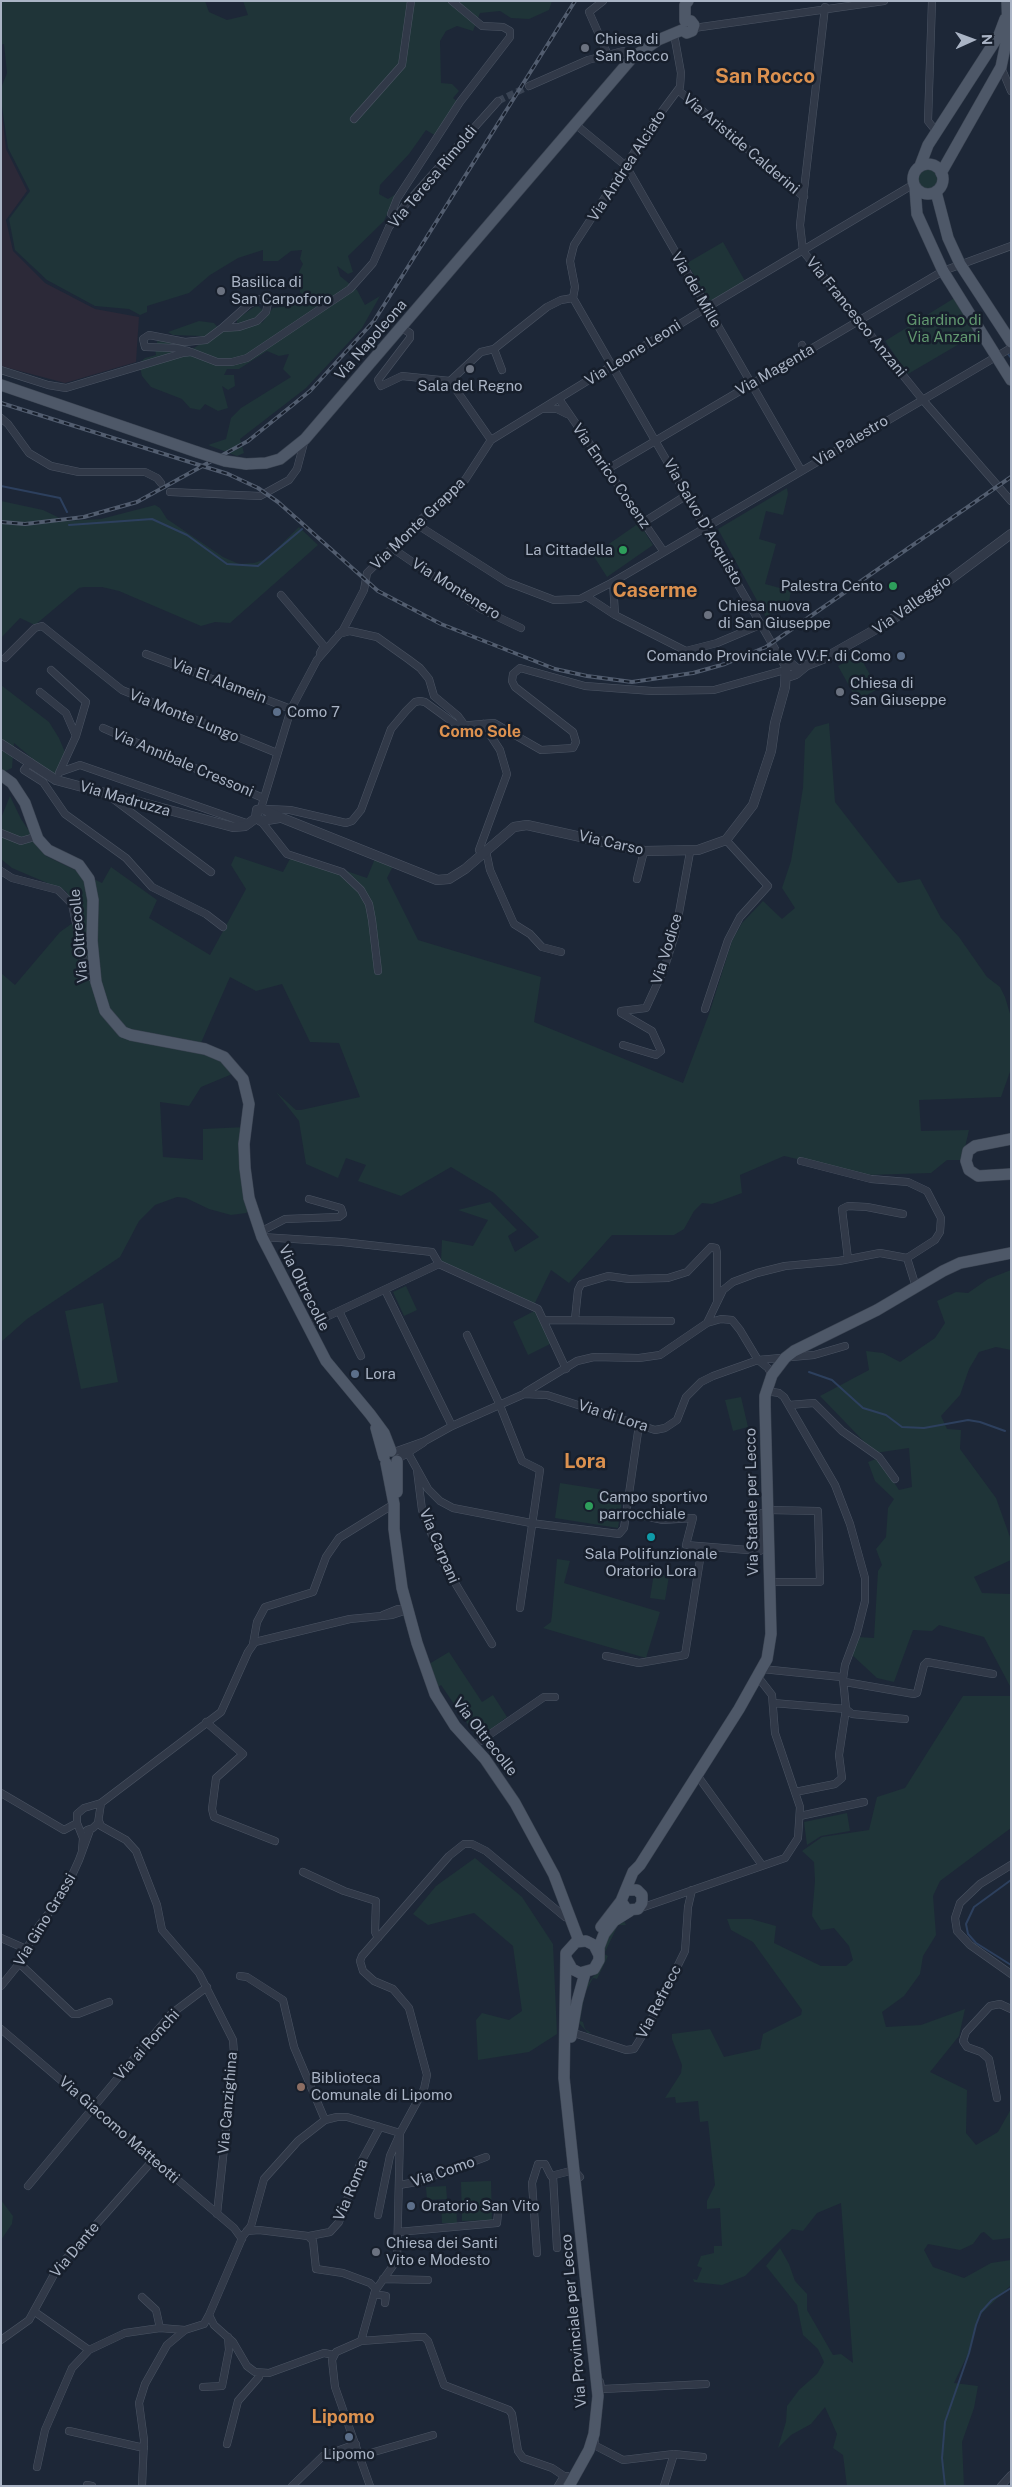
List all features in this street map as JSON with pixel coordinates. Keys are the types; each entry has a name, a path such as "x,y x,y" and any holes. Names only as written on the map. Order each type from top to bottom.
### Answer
{"main road":[{"path":"687,27 685,5 688,1"},
{"path":"687,27 694,1"},
{"path":"1007,6 1003,27 928,145 920,166 914,174 914,186 916,214 943,271 998,355 1011,380"},
{"path":"1007,6 1008,33 1002,63 942,173 942,182 936,192 948,238 960,264 1010,346"},
{"name":"Via Napoleona","path":"1,385 225,461 246,464 266,463 280,459 305,439 632,58 658,40 687,27"},
{"path":"920,166 925,164 935,166 942,173"},
{"path":"914,186 922,194 936,192"},
{"name":"Via Oltrecolle","path":"1,775 12,782 25,803 38,836 48,850 78,865 89,879 93,900 92,941 96,982 105,1011 123,1032 205,1049 224,1057 243,1079 249,1104 244,1144 244,1168 249,1198 261,1235 326,1361 375,1421 394,1457 397,1554 407,1610 435,1694 455,1726 503,1782 554,1875 579,1943"},
{"path":"1011,1139 975,1146 968,1151 966,1161 969,1170 978,1176 1011,1174"},
{"name":"Via Statale per Lecco","path":"634,1910 642,1903 635,1892 640,1865 760,1673 770,1648 766,1391 772,1375 785,1358 960,1263 1011,1253"},
{"name":"Via Oltrecolle","path":"561,1892 570,1932 579,1943"},
{"path":"634,1910 614,1922 604,1934 599,1947 597,1965 585,1973 572,1969 566,1960 579,1943 620,1901 635,1892"},
{"path":"620,1901 624,1908 634,1910"},
{"path":"579,1943 597,1949 599,1955"},
{"name":"Via Provinciale per Lecco","path":"566,1960 564,2063 578,2178 586,2223 598,2396 594,2431 585,2458 566,2481"},
{"name":"Via Provinciale per Lecco","path":"573,2132 570,2079 571,2032 585,1973"},
{"name":"Via Provinciale per Lecco","path":"578,2178 579,2212 584,2256 589,2273"},
{"name":"Via Provinciale per Lecco","path":"576,2486 592,2460 602,2419 603,2389 595,2302 590,2287"}],"street":[{"path":"354,119 402,65 410,1"},
{"path":"396,218 391,214 397,199 460,102 510,37 510,31 503,27 482,26 452,1"},
{"path":"603,1 589,12 608,55"},
{"path":"678,90 682,78 687,27 884,1"},
{"path":"932,1 928,121 936,131"},
{"name":"Via Francesco Anzani","path":"825,8 800,224 803,251 922,399 1011,501"},
{"path":"529,86 588,60 623,51 632,58"},
{"path":"984,57 994,53 1002,63 1011,91"},
{"name":"Via Andrea Alciato","path":"573,298 574,287 570,261 572,250 654,122 678,90"},
{"name":"Via Aristide Calderini","path":"678,90 804,197"},
{"name":"Via Teresa Rimoldi","path":"222,328 206,340 198,342 185,342 149,336 143,339 145,347 176,348 217,362 232,362 248,358 350,289 373,263 389,227 396,218 498,101"},
{"name":"Via dei Mille","path":"575,124 626,166 706,308 801,470"},
{"name":"Via Leone Leoni","path":"491,440 706,308 914,186"},
{"name":"Via Magenta","path":"606,470 943,271 1011,246"},
{"path":"402,328 410,333 410,338 379,378 378,383 384,386 402,376 450,381 481,352 494,349 547,307 561,300 573,298"},
{"name":"Via Salvo D'Acquisto","path":"573,298 707,527 762,624 778,657 790,670"},
{"path":"260,299 268,303 266,312 253,324 222,328 249,304 260,299"},
{"path":"802,345 806,352"},
{"name":"Via Palestro","path":"416,524 492,573 520,588 558,601 567,601 586,596 707,527 998,355 1010,346"},
{"path":"494,349 502,370"},
{"path":"1,370 48,385 66,388 191,352"},
{"path":"450,381 491,440"},
{"name":"Via Enrico Cosenz","path":"559,399 567,414 664,552"},
{"path":"542,410 557,409 567,414"},
{"path":"1,418 8,424 29,453 51,466 79,472 145,472 157,478 161,483"},
{"path":"170,492 260,496 289,480 298,470 305,439"},
{"name":"Via Monte Grappa","path":"261,816 263,798 291,708 317,660 339,634 364,590 367,573 416,524 465,480 491,440"},
{"path":"644,522 687,495"},
{"name":"Via Valleggio","path":"790,670 825,658 886,624 932,593 1011,534"},
{"name":"Via Montenero","path":"392,548 481,609 521,628"},
{"path":"613,582 615,616"},
{"path":"280,595 324,646 317,660"},
{"path":"586,596 615,616 686,651 724,641 762,624"},
{"name":"Via Monte Lungo","path":"5,658 35,628 42,626 122,690 277,753"},
{"path":"339,634 350,631 377,637 408,659 420,668 429,679 434,696 458,716 466,727"},
{"name":"Via El Alamein","path":"146,654 291,708"},
{"path":"58,776 80,765 261,816 290,810 346,822 352,821 360,810 391,729 415,702 424,702 458,726 466,727 494,723 541,750 568,750 575,746 576,737 573,732 515,687 512,681 513,674 520,668 585,686 652,691 714,690 790,670"},
{"path":"51,670 86,702 76,736 58,776"},
{"path":"706,1008 728,940 740,917 768,886 726,840 753,805 772,751 775,723 790,670"},
{"path":"40,692 66,713 76,736"},
{"path":"483,724 500,750 508,774 482,850 514,924 530,934 542,947 561,952"},
{"name":"Via Annibale Cressoni","path":"103,728 263,798"},
{"name":"Via Madruzza","path":"1,744 58,776 106,794 233,827 261,816"},
{"path":"30,762 24,770 43,782 64,814 126,858 152,886 206,914 223,927"},
{"path":"106,794 210,872"},
{"path":"261,816 287,854 342,872 361,890 369,904 378,971"},
{"name":"Via Carso","path":"261,816 282,818 437,880 449,879 457,874 482,850 514,827 527,825 540,826 644,851 690,852 726,840"},
{"path":"1,833 21,840 38,836"},
{"path":"637,879 644,851"},
{"name":"Via Vodice","path":"623,1045 656,1055 661,1051 652,1031 621,1013 621,1011 646,1008 664,969 675,935 690,852"},
{"path":"1,871 12,878 58,890 72,904 86,971 96,982"},
{"path":"707,1323 723,1290 743,1279 785,1266 848,1259 871,1253 907,1258 935,1240 941,1229 941,1218 927,1191 908,1182 871,1179 801,1161"},
{"path":"261,1235 285,1219 339,1217 343,1214 341,1208 309,1199"},
{"path":"848,1259 842,1209 848,1206 867,1207 903,1214"},
{"path":"261,1235 432,1252 439,1264 538,1309 566,1369"},
{"path":"574,1319 578,1290 582,1284 608,1276 629,1280 668,1278 687,1272 711,1247 716,1248 717,1252 717,1300"},
{"path":"907,1258 916,1287"},
{"path":"307,1326 439,1264"},
{"path":"385,1290 452,1426"},
{"path":"339,1311 361,1356"},
{"path":"524,1394 578,1361 594,1357 639,1358 660,1355 707,1323 721,1319 732,1320 758,1360 768,1368 772,1375"},
{"path":"544,1320 671,1321"},
{"path":"467,1335 499,1403 522,1461 540,1470 520,1608"},
{"name":"Via di Lora","path":"394,1457 499,1403 524,1394 547,1395 655,1430 672,1425 686,1398 701,1382 758,1360 814,1355 845,1346"},
{"path":"766,1391 778,1393 784,1397 839,1493 862,1560 865,1578 865,1601 857,1633 845,1664 846,1710 840,1755 842,1778 835,1784 795,1792"},
{"path":"789,1405 814,1404 842,1432 879,1457 895,1479"},
{"path":"394,1457 416,1468 428,1489 440,1501 453,1508 531,1523 619,1534 624,1528 639,1425"},
{"name":"Via di Lora","path":"394,1457 425,1441"},
{"path":"626,1512 663,1520 693,1518 686,1545 762,1550 763,1452 767,1450"},
{"name":"Via Carpani","path":"416,1468 422,1510 433,1539 455,1585 492,1644"},
{"path":"78,1825 77,1814 84,1808 90,1808 101,1803 222,1709 253,1644 257,1622 265,1607 313,1592 326,1557 339,1538 394,1504"},
{"path":"768,1510 818,1511 819,1538 820,1582 770,1582"},
{"path":"606,1656 639,1663 685,1655 702,1547"},
{"path":"253,1644 259,1640 297,1631 382,1615 398,1609 407,1610"},
{"path":"760,1673 841,1677 845,1682 914,1694 917,1693 924,1665 928,1662 993,1674"},
{"path":"634,1910 662,1902 785,1858 798,1838 800,1816 795,1792 775,1733 772,1695 760,1673"},
{"path":"473,1746 544,1697 555,1698"},
{"path":"773,1703 846,1710 852,1714 904,1719"},
{"path":"206,1722 243,1754 216,1778 212,1809 214,1817 275,1841"},
{"path":"697,1775 762,1865"},
{"path":"1,1793 64,1830 78,1825 97,1824 90,1808"},
{"path":"800,1816 864,1802"},
{"name":"Via Gino Grassi","path":"1,1986 19,1963 39,1926 64,1893 82,1851 97,1824 101,1803"},
{"name":"Via Canzighina","path":"97,1824 126,1840 136,1851 157,1905 162,1930 199,1972 232,2037 234,2049 217,2214"},
{"name":"Via Gino Grassi","path":"78,1825 83,1838 82,1851"},
{"path":"378,2216 390,2156 424,2089 426,2069 409,2008 396,1991 369,1977 361,1965 362,1956 449,1856 464,1844 472,1844 486,1851 565,1916"},
{"path":"1011,1865 980,1884 960,1903 955,1918 957,1931 970,1945 1011,1974"},
{"path":"303,1872 344,1891 375,1900 375,1932 378,1938"},
{"name":"Via Refrecc","path":"571,2032 631,2050 634,2049 647,2028 685,1951 688,1936 688,1908 692,1890"},
{"path":"635,1892 662,1902"},
{"path":"1,1938 26,1949"},
{"path":"19,1963 73,2014 78,2014 109,2002"},
{"path":"240,1976 247,1976 283,2000 294,2047 325,2120"},
{"name":"Via ai Ronchi","path":"28,2186 171,2014 207,1987"},
{"path":"997,2098 989,2060 981,2052 967,2047 963,2041 966,2032 990,2006 1000,2004 1011,2009"},
{"name":"Via Giacomo Matteotti","path":"1,2029 237,2231 242,2239"},
{"path":"37,2467 45,2430 72,2368 89,2350 120,2335 160,2328 185,2330 200,2326 209,2315 242,2239 252,2226 266,2176 298,2141 325,2120 342,2116 400,2133"},
{"name":"Via Roma","path":"309,2236 330,2232 339,2222 360,2164 380,2127"},
{"path":"361,2341 375,2291 397,2260 400,2133"},
{"name":"Via Como","path":"399,2185 417,2182 486,2156"},
{"name":"Via Dante","path":"1,2340 29,2320 35,2312 49,2280 57,2269 153,2160"},
{"path":"537,2253 532,2179 541,2163 545,2164 548,2173 553,2176 578,2178"},
{"path":"553,2176 557,2248"},
{"path":"579,2212 586,2223"},
{"path":"398,2232 497,2224 498,2214"},
{"path":"237,2231 259,2230 309,2236 313,2241 316,2269 343,2273 370,2283 375,2291 386,2296 385,2302"},
{"path":"383,2279 428,2280"},
{"path":"142,2297 156,2310 160,2328"},
{"path":"35,2312 89,2350"},
{"path":"209,2315 216,2327 228,2337 247,2366 260,2373 276,2371 324,2353 334,2355"},
{"path":"142,2486 144,2448 139,2409 142,2391 164,2349 185,2330"},
{"path":"203,2387 222,2386 229,2350 228,2337"},
{"path":"370,2486 335,2387 331,2368 334,2355 340,2350 361,2341 416,2337 426,2339 444,2385 509,2410 512,2414 518,2451 523,2458 552,2468 566,2481 558,2486"},
{"path":"596,2368 599,2371 600,2387 603,2389 706,2384"},
{"path":"228,2444 238,2401 259,2378 260,2373"},
{"path":"69,2430 144,2448"},
{"path":"594,2431 596,2435 594,2445 623,2460 674,2454 703,2457"},
{"path":"360,2456 434,2436"},
{"path":"292,2486 323,2456 356,2444"},
{"path":"664,2486 674,2454"},
{"path":"1001,2486 1011,2475"}],"shaded area":[{"path":"1,104 6,149 27,191 6,220 13,251 45,283 95,309 139,317 136,362 65,383 1,366"}],"green space":[{"path":"1,1 205,1 209,12 227,20 248,15 243,1 552,1 549,10 529,19 511,18 500,11 480,13 473,31 457,26 446,31 440,41 441,83 452,84 459,91 453,98 459,103 436,136 426,130 409,154 380,185 379,194 388,199 396,194 384,221 348,256 353,272 348,274 337,266 340,276 357,290 365,305 380,296 362,328 306,388 240,439 244,453 237,456 208,445 226,439 231,418 241,408 291,377 283,369 289,354 279,356 267,351 239,369 227,369 224,375 234,375 235,386 228,390 222,386 228,408 218,411 205,404 200,410 190,408 182,399 151,387 142,376 139,363 145,358 156,355 155,349 158,339 171,340 171,354 194,348 203,342 201,336 173,335 168,332 199,321 214,323 221,331 237,324 237,319 257,305 264,311 257,319 262,323 273,308 289,306 303,295 300,292 299,272 303,264 300,259 302,250 291,251 278,261 263,261 263,250 238,258 210,275 189,293 147,306 147,312 140,315 129,309 95,306 47,280 15,250 9,219 30,191 8,148 1,99 1,88 7,73 4,44 1,45"},
{"path":"928,169 936,172 939,180 936,188 928,191 920,188 917,180 920,172"},
{"path":"723,242 745,281 710,302 687,263"},
{"name":"Giardino di Via Anzani","path":"956,297 978,333 908,374 885,341"},
{"path":"787,488 788,494 783,515 766,511 759,539 776,544 765,584 791,591 789,602 766,617 718,529"},
{"path":"1,501 43,510 66,521 101,519 155,505 160,508 167,519 223,557 239,564 254,563 266,559 299,527 318,545 230,623 215,622 201,626 119,591 102,587 84,587 79,588 35,625 20,618 1,638"},
{"name":"La Cittadella","path":"639,523 653,545 607,577 593,555"},
{"path":"859,655 878,689 857,700 838,666"},
{"path":"1,685 49,722 59,738 67,757 54,777 14,743 12,768 1,773"},
{"path":"829,723 835,802 898,883 920,879 941,918 959,937 987,977 1000,987 1005,997 1011,1017 1011,1069 1001,1097 919,1100 921,1131 969,1130 962,1160 947,1160 931,1173 867,1175 784,1156 740,1175 742,1193 712,1204 702,1203 694,1211 684,1229 674,1235 612,1235 569,1283 551,1270 534,1305 441,1262 442,1240 473,1246 488,1220 458,1210 490,1202 517,1230 508,1236 515,1252 539,1237 494,1193 451,1167 401,1196 358,1181 366,1165 346,1158 338,1178 306,1164 299,1121 276,1092 296,1110 360,1097 339,1043 310,1042 282,984 256,991 230,977 200,1045 237,1072 201,1087 189,1106 160,1102 163,1157 203,1160 203,1129 246,1127 252,1208 246,1213 231,1215 209,1209 186,1198 177,1197 155,1205 139,1221 120,1257 27,1319 1,1342 1,973 15,985 60,932 81,917 66,891 12,868 1,859 1,818 10,796 21,819 46,856 102,883 111,867 157,900 149,918 210,955 246,889 231,865 235,856 283,872 293,853 367,878 376,856 393,866 387,878 418,940 541,977 534,1022 683,1083 709,1014 732,941 742,923 763,901 782,919 795,908 782,888 791,861 803,788 805,740 815,727"},
{"path":"1011,1270 1011,1350 996,1347 979,1352 969,1369 960,1395 941,1416 947,1429 961,1430 960,1449 996,1498 1011,1540 1011,1560 974,1577 982,1593 1011,1594 1011,1688 984,1637 939,1625 932,1631 913,1630 894,1682 877,1678 850,1653 858,1637 874,1638 878,1571 882,1565 876,1549 886,1537 888,1508 894,1499 875,1481 868,1462 878,1458 899,1490 912,1487 909,1448 875,1453 820,1396 869,1370 866,1351 883,1353 900,1362 935,1338 945,1323 937,1301 956,1292 968,1293 988,1279"},
{"path":"406,1286 417,1310 404,1316 393,1292"},
{"path":"103,1303 118,1382 81,1389 65,1311"},
{"path":"538,1309 554,1342 528,1355 513,1322"},
{"path":"741,1397 748,1427 733,1431 725,1400"},
{"name":"Campo sportivo parrocchiale","path":"560,1483 623,1493 618,1528 555,1518"},
{"path":"557,1559 570,1561 564,1583 660,1612 646,1658 543,1628 551,1622"},
{"path":"654,1573 669,1576 665,1600 650,1598"},
{"path":"449,1652 482,1702 493,1695 507,1717 478,1739 441,1685 438,1687 429,1664"},
{"path":"963,1696 1011,1696 1011,1828 940,1881 933,1896 936,1935 923,1956 920,1974 904,1996 882,2012 886,2027 921,2025 965,2009 959,2036 930,2072 967,2090 966,2133 976,2145 998,2132 1011,2109 1011,2238 993,2240 984,2232 981,2233 973,2244 960,2250 928,2244 924,2250 933,2267 964,2278 991,2263 1011,2260 1011,2285 978,2317 969,2352 954,2383 978,2386 974,2408 962,2442 964,2486 847,2486 843,2455 833,2448 837,2434 825,2407 811,2424 791,2435 778,2448 786,2422 787,2406 799,2390 817,2374 824,2362 818,2349 803,2335 797,2305 766,2266 780,2248 789,2264 795,2281 807,2294 807,2310 833,2355 841,2354 853,2363 841,2203 817,2213 803,2231 792,2229 745,2276 722,2285 694,2282 693,2279 697,2280 702,2268 697,2266 701,2256 714,2253 714,2246 722,2246 720,2208 707,2209 707,2201 715,2185 708,2121 700,2122 698,2101 676,2103 675,2097 665,2098 681,2073 682,2065 672,2039 672,2034 710,2029 724,2057 760,2049 763,2034 801,2015 802,2010 753,1942 731,1930 727,1919 751,1919 776,1926 774,1943 821,1966 846,1966 853,1960 849,1946 834,1928 821,1930 812,1916 815,1881 814,1862 802,1851 822,1837 869,1830 877,1797 905,1788"},
{"path":"847,1813 850,1831 821,1836 807,1845 804,1822"},
{"path":"475,1858 522,1897 553,1944 557,2034 529,2052 478,2060 476,2020 482,2013 509,2020 522,2011 513,1946 474,1913 428,1925 413,1914 436,1886"},
{"path":"624,1921 626,1925 618,1925 604,1954 608,1956 597,1979 593,1978 585,1993 580,2021 583,2022 585,2029 591,2033 588,2033 579,2023 585,1987 596,1973 602,1947 613,1928"},
{"path":"491,2181 492,2220 462,2221 461,2182"},
{"path":"446,2186 447,2199 427,2200 426,2187"},
{"path":"1,2200 13,2216 12,2224 1,2240"},
{"path":"456,2201 457,2223 442,2223 441,2202"}],"waterway":[{"path":"1008,354 1011,358"},
{"path":"1,486 60,498 67,512"},
{"path":"69,525 152,519 187,535 227,564 258,566 302,529"},
{"path":"809,1372 832,1380 863,1408 886,1415 902,1427 924,1428 968,1420 980,1422 1005,1431"},
{"path":"1011,1880 974,1907 966,1924 968,1934 976,1943 1011,1965"},
{"path":"945,2486 942,2458 945,2422 969,2353 976,2325 981,2312 992,2300 1011,2288"}],"tunnel":[{"path":"498,101 529,86"}],"railway":[{"path":"1,522 25,524 84,517 137,502 248,441 310,391 374,321 575,1"},
{"path":"1,403 228,474 258,488 278,502 378,591 441,624 555,669 587,676 632,682 693,673 725,664 766,647 1011,477"}],"place":[{"name":"Chiesa di San Rocco","path":"585,48"},
{"name":"Basilica di San Carpoforo","path":"221,291"},
{"name":"Sala del Regno","path":"470,369"},
{"name":"La Cittadella","path":"623,550"},
{"name":"Palestra Cento","path":"893,586"},
{"name":"Chiesa nuova di San Giuseppe","path":"708,615"},
{"name":"Comando Provinciale VV.F. di Como","path":"901,656"},
{"name":"Chiesa di San Giuseppe","path":"840,692"},
{"name":"Como 7","path":"277,712"},
{"name":"Lora","path":"355,1374"},
{"name":"Campo sportivo parrocchiale","path":"589,1506"},
{"name":"Sala Polifunzionale Oratorio Lora","path":"651,1537"},
{"name":"Biblioteca Comunale di Lipomo","path":"301,2087"},
{"name":"Oratorio San Vito","path":"411,2206"},
{"name":"Chiesa dei Santi Vito e Modesto","path":"376,2252"},
{"name":"Lipomo","path":"349,2437"}],"district":[{"name":"San Rocco","path":"765,77"},
{"name":"Caserme","path":"655,591"},
{"name":"Como Sole","path":"480,732"},
{"name":"Lora","path":"585,1462"},
{"name":"Lipomo","path":"343,2417"}]}
